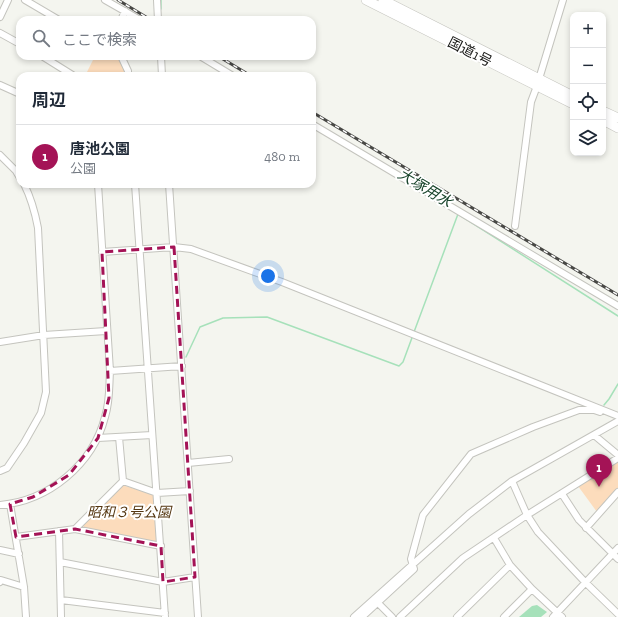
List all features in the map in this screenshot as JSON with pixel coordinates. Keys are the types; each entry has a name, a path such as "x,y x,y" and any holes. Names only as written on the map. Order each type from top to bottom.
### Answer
{"highway":[{"name":"国道1号","path":"366,0 538,82 570,95"},
{"name":"国道1号","path":"383,0 538,82 570,102"},
{"path":"606,112 618,118"},
{"path":"606,122 618,128"}],"street":[{"path":"0,17 8,0"},
{"path":"25,0 52,16"},
{"path":"106,0 133,16"},
{"path":"157,0 158,16"},
{"path":"515,226 531,102 563,0"},
{"path":"123,16 125,11"},
{"path":"0,33 16,42"},
{"path":"55,60 69,72"},
{"path":"123,60 128,72"},
{"path":"161,60 162,72"},
{"path":"207,60 226,72"},
{"path":"0,85 16,92"},
{"path":"316,126 618,306"},
{"path":"0,155 16,170"},
{"path":"0,471 7,468 10,464 41,413 46,392 38,228 35,212 26,188"},
{"path":"0,505 10,504 34,497 53,487 69,475 81,463 98,438 105,417 109,398 110,371 106,331 98,188"},
{"path":"61,600 165,615 135,188"},
{"path":"169,188 198,617"},
{"path":"102,252 174,247 191,249 282,282 618,417"},
{"path":"0,342 44,335 106,331"},
{"path":"110,371 182,366"},
{"path":"362,617 414,569 410,559 423,515 471,454 533,427 579,410 594,410 612,418 618,417"},
{"path":"355,617 469,514 512,481 594,434 618,417"},
{"path":"594,434 618,455"},
{"path":"98,438 152,435"},
{"path":"119,437 123,481"},
{"path":"400,617 462,558 618,458"},
{"path":"188,463 229,459"},
{"path":"123,481 157,493 190,491"},
{"path":"75,529 123,481"},
{"path":"512,481 527,515 548,543 618,614"},
{"path":"586,528 618,492"},
{"path":"562,494 578,520 618,559"},
{"path":"10,504 24,587 26,617"},
{"path":"16,537 75,529 161,546"},
{"path":"59,531 61,617"},
{"path":"494,538 510,565 558,616 585,582 618,548"},
{"path":"0,550 19,554"},
{"path":"60,562 163,582 195,577"},
{"path":"457,617 510,565"},
{"path":"0,582 1,580 24,587"},
{"path":"504,617 532,589"},
{"path":"378,602 392,617"}],"highlighted area":[{"path":"174,247 195,577 163,582 161,546 75,529 16,537 10,504 33,497 69,475 98,438 109,398 102,252"}],"green space":[{"path":"93,60 120,60 125,70 125,72 87,72"},
{"path":"618,461 618,488 597,512 578,486"},
{"name":"昭和３号公園","path":"122,485 154,495 158,539 154,542 84,528 83,524"}],"shaded area":[{"path":"537,605 547,612 541,617 519,617 532,606"}],"waterway":[{"name":"大塚用水","path":"161,0 161,9"},
{"path":"414,332 458,214 618,316"},
{"path":"186,357 200,327 223,318 267,317 399,366 403,362 413,335"},
{"path":"604,405 618,384"}],"railway":[{"path":"118,0 144,16"},
{"path":"225,60 244,72"},
{"path":"316,114 618,295"}],"place":[{"name":"唐池公園","path":"599,487"}]}
